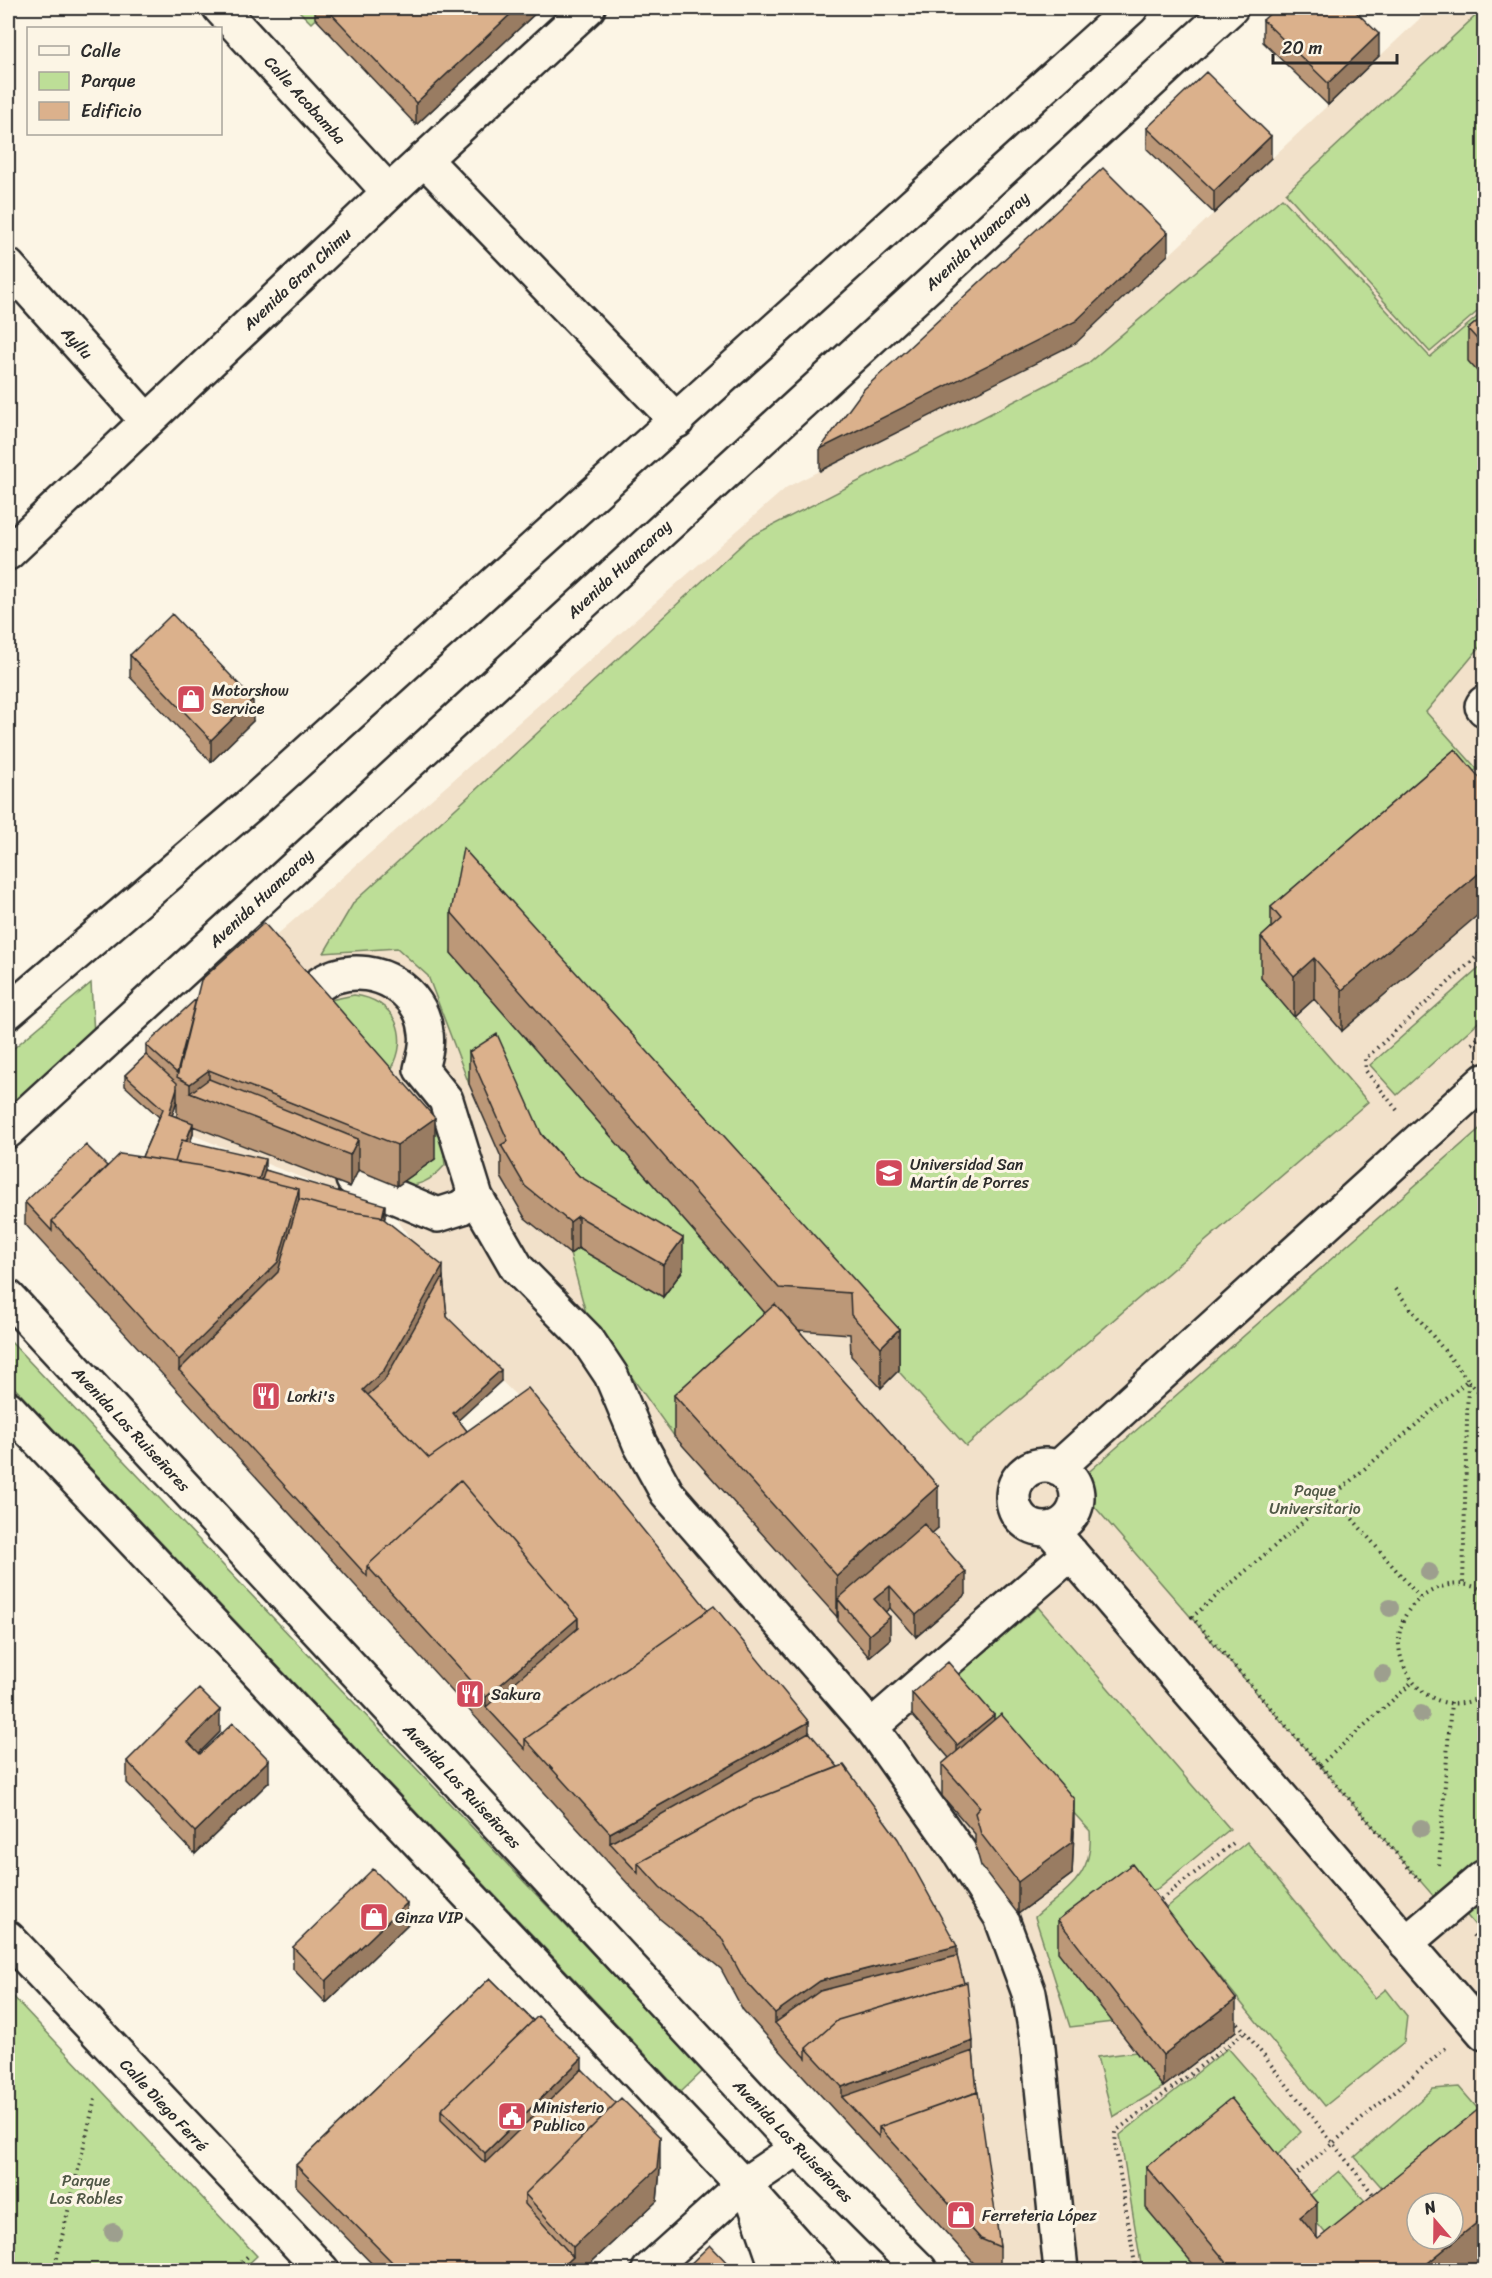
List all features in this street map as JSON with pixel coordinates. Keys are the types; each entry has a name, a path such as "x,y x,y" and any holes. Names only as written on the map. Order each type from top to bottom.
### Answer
{"main road":[{"name":"Calle Acobamba","path":"220,8 389,192"},
{"name":"Avenida Gran Chimu","path":"8,553 424,159 588,8"},
{"path":"8,1012 252,803 1131,8"},
{"name":"Avenida Huancaray","path":"8,1131 1231,8"},
{"path":"424,159 677,421"},
{"name":"Ayllu","path":"8,266 147,421"},
{"path":"1485,703 1482,706 1485,709"},
{"path":"8,991 56,972"},
{"path":"297,1002 334,977 360,972 384,978 408,994 421,1014 426,1032 426,1051 410,1079 446,1100 476,1197 517,1268 587,1339 611,1375 640,1444 667,1493 871,1727 984,1888 1001,1917 1029,1993 1037,2039 1061,2271"},
{"path":"1058,1468 1485,1081"},
{"path":"353,1179 438,1215 460,1208 476,1197"},
{"name":"Avenida Los Ruiseñores","path":"8,1297 798,2148 920,2271"},
{"path":"8,1408 747,2190 819,2271"},
{"path":"871,1727 1061,1541 1065,1522 1077,1504 1073,1483 1067,1473 1058,1468 1047,1465 1026,1471 1014,1487 1012,1497 1014,1508 1025,1523 1061,1541 1485,2034"},
{"path":"1406,1943 1485,1877"},
{"name":"Calle Diego Ferré","path":"8,1938 322,2271"},
{"path":"649,2271 798,2148"},
{"path":"747,2190 778,2271"}],"path":[{"path":"1397,1111 1366,1071 1365,1059 1485,950"},
{"path":"1395,1289 1485,1399"},
{"path":"1421,1881 1192,1617 1468,1380"},
{"path":"1463,1584 1468,1380"},
{"path":"1333,1496 1420,1598"},
{"path":"1485,1591 1463,1584 1443,1586 1420,1598 1410,1608 1401,1624 1398,1644 1401,1662 1413,1682 1423,1692 1441,1701 1450,1702 1460,1702 1485,1695"},
{"path":"1320,1765 1413,1682"},
{"path":"1438,1877 1450,1702"},
{"path":"1148,1909 1236,1841"},
{"path":"1231,2014 1379,2203"},
{"path":"1136,2271 1115,2144 1116,2131 1245,2032"},
{"path":"1291,2178 1448,2046"},
{"path":"54,2271 96,2095"},
{"path":"232,2271 248,2256"}],"shaded area":[{"name":"Universidad San Martín de Porres","path":"1431,8 1484,8 1484,2270 999,2270 526,1405 447,1328 443,1288 393,1213 169,1126 205,998 787,487 1076,343"}],"green space":[{"path":"296,8 327,8 311,23"},
{"path":"1484,8 1484,306 1430,352 1286,193"},
{"path":"1282,198 1430,357 1484,311 1484,592 1476,599 1484,609 1484,642 1426,712 1477,769 1271,947 1261,978 1368,1102 966,1446 463,889 451,953 779,1329 775,1345 674,1436 586,1313 570,1254 578,1248 663,1297 682,1270 469,1084 428,976 397,948 324,953 354,902 750,537 1087,364"},
{"path":"1484,964 1484,1017 1397,1095 1370,1065"},
{"path":"91,983 94,1034 8,1107 8,1053"},
{"path":"354,995 380,1004 395,1021 399,1032 399,1044 397,1057 391,1070 330,1000"},
{"path":"434,1125 442,1137 445,1165 424,1182 397,1186"},
{"name":"Paque Universitario","path":"1484,1125 1484,1858 1436,1899 1075,1484"},
{"path":"8,1339 704,2071 681,2092 8,1381"},
{"path":"1038,1607 1230,1829 1157,1889 1132,1896 1113,2022 1070,2027 1035,1917 1067,1890 1083,1871 1090,1847 1090,1831 953,1679"},
{"path":"1247,1842 1375,1998 1386,1989 1407,2016 1404,2042 1325,2106 1165,1909"},
{"path":"1484,1896 1484,1936 1464,1912"},
{"name":"Parque Los Robles","path":"8,1991 257,2256 242,2270 8,2270"},
{"path":"1228,2048 1301,2132 1259,2173 1147,2208 1199,2270 1142,2270 1120,2135"},
{"path":"1136,2052 1163,2087 1113,2117 1097,2057"},
{"path":"1459,2087 1484,2116 1414,2191 1405,2191 1405,2201 1399,2207 1355,2157 1433,2089"},
{"path":"1339,2171 1382,2221 1343,2254 1311,2216 1308,2197"}],"building":[{"path":"326,8 517,8 416,103"},
{"path":"1276,8 1352,8 1379,34 1328,83 1263,20"},
{"path":"1206,72 1271,136 1214,191 1147,128"},
{"path":"1103,168 1168,233 1076,321 820,449 864,389"},
{"path":"1485,315 1485,348 1468,329"},
{"name":"Motorshow Service","path":"172,614 253,699 211,740 130,655"},
{"path":"1455,749 1485,784 1485,868 1342,990 1314,958 1294,976 1261,937 1281,919 1271,907"},
{"path":"463,848 899,1329 881,1347 851,1315 850,1293 779,1288 451,912"},
{"path":"264,923 435,1118 397,1145 209,1070 190,1084 177,1077 201,980"},
{"path":"196,999 177,1073 146,1045"},
{"path":"497,1034 542,1135 579,1176 683,1238 663,1265 578,1216 570,1222 525,1186 501,1145 508,1141 469,1052"},
{"path":"146,1055 177,1083 169,1114 193,1123 186,1141 182,1140 175,1162 142,1157 163,1109 125,1075"},
{"path":"209,1079 358,1139 350,1155 190,1093"},
{"path":"182,1140 265,1159 259,1179 175,1162"},
{"path":"86,1145 107,1166 52,1221 52,1231 25,1202"},
{"path":"120,1154 203,1166 299,1189 278,1262 179,1360 52,1221"},
{"path":"265,1170 385,1205 382,1218 299,1199 299,1189 262,1180"},
{"path":"299,1199 339,1210 380,1216 443,1266 384,1370 363,1390 429,1458 528,1388 708,1610 525,1739 525,1749 486,1707 578,1628 578,1618 460,1480 367,1566 367,1576 179,1370 278,1272"},
{"path":"443,1277 447,1317 501,1370 453,1413 467,1431 429,1458 368,1395 384,1381"},
{"path":"775,1304 938,1486 837,1576 674,1395"},
{"path":"460,1480 578,1618 486,1697 367,1566"},
{"path":"924,1524 966,1572 916,1615 890,1586 874,1599 890,1617 869,1635 838,1599"},
{"path":"714,1606 809,1722 610,1833 525,1739"},
{"path":"948,1662 994,1715 957,1745 912,1693"},
{"path":"199,1689 220,1710 188,1742 200,1754 233,1723 269,1760 195,1832 127,1761"},
{"path":"1001,1714 1074,1799 1072,1842 1018,1882 981,1834 975,1813 980,1807 942,1764"},
{"path":"809,1732 838,1767 754,1800 638,1863 638,1873 610,1843"},
{"path":"844,1765 898,1839 957,1946 820,1981 775,2013 743,1978 721,1937 660,1887 638,1863 754,1800"},
{"path":"1132,1864 1236,1999 1163,2055 1058,1920"},
{"path":"373,1869 407,1903 326,1981 293,1947"},
{"path":"957,1956 964,1983 838,2020 806,2048 806,2058 775,2023 820,1991"},
{"path":"490,1978 533,2021 441,2110 441,2120 485,2163 582,2069 616,2103 525,2194 525,2204 573,2257 558,2271 401,2271 296,2165"},
{"path":"967,1982 973,2041 842,2087 806,2048 838,2020"},
{"path":"538,2016 582,2058 485,2153 441,2110"},
{"path":"973,2051 977,2092 879,2127 879,2137 842,2097"},
{"name":"Ferreteria López","path":"978,2092 1000,2247 981,2239 879,2127"},
{"path":"621,2098 660,2137 657,2169 573,2247 525,2194"},
{"path":"1231,2098 1317,2203 1300,2217 1318,2239 1485,2104 1485,2216 1465,2232 1465,2191 1405,2191 1405,2251 1442,2251 1418,2271 1242,2271 1240,2268 1234,2271 1146,2167"},
{"path":"710,2245 735,2271 683,2271"}],"place":[{"name":"Motorshow Service","path":"191,699"},
{"name":"Universidad San Martín de Porres","path":"889,1173"},
{"name":"Lorki's","path":"266,1396"},
{"name":"Sakura","path":"470,1694"},
{"name":"Ginza VIP","path":"374,1917"},
{"name":"Ministerio Publico","path":"512,2116"},
{"name":"Ferreteria López","path":"961,2215"}]}
